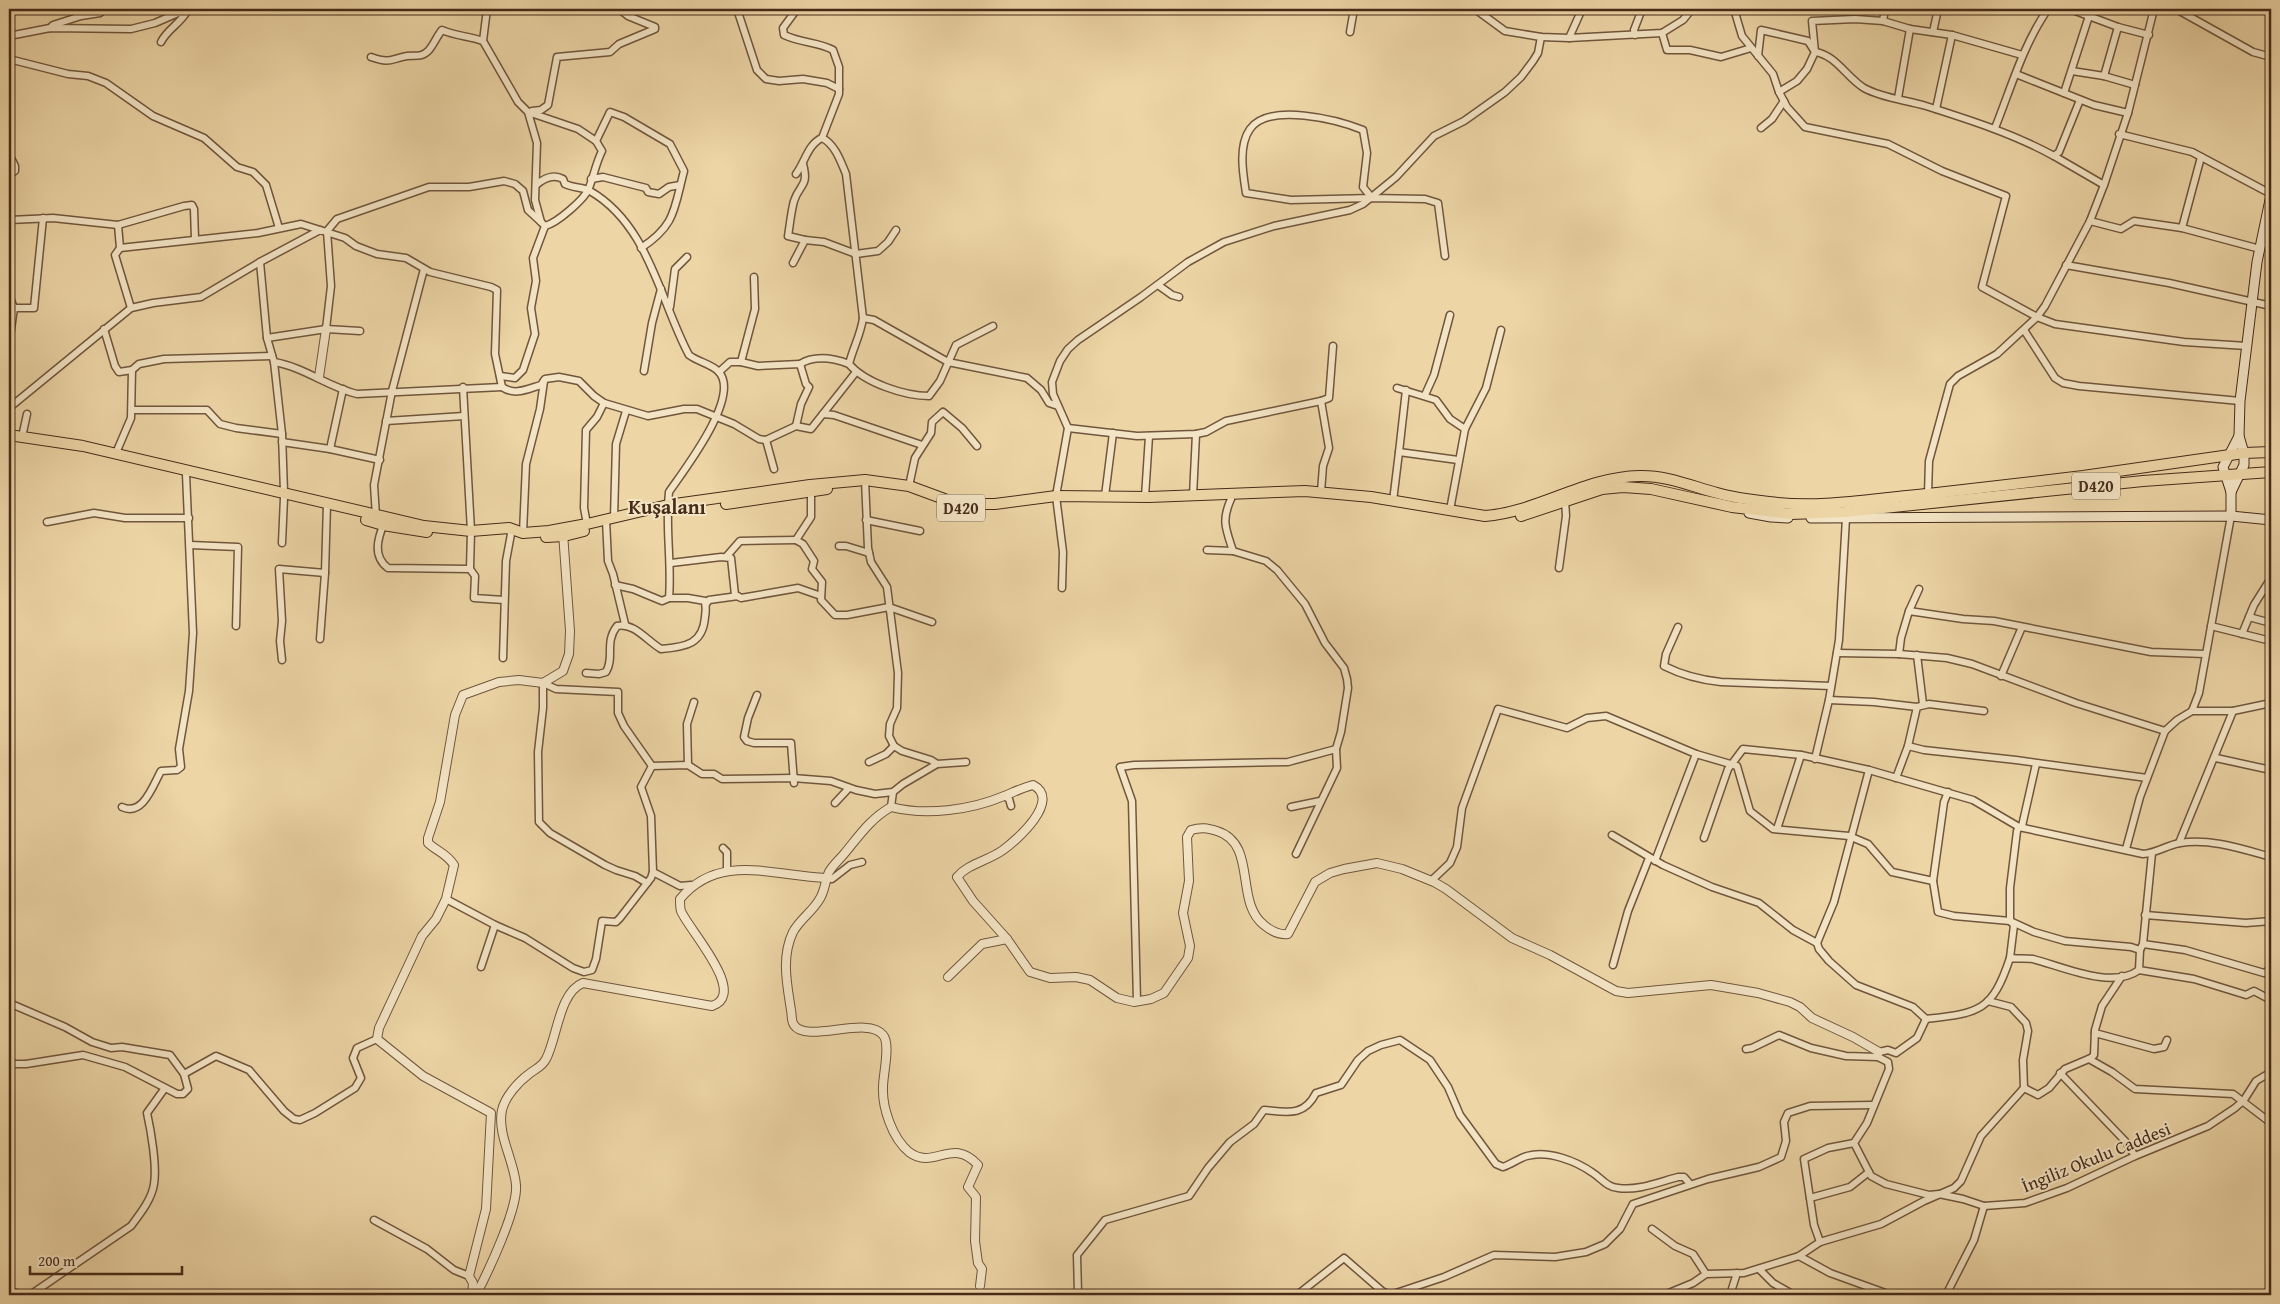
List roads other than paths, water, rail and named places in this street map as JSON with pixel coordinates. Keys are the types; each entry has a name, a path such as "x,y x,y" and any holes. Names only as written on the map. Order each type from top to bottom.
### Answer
{"main road":[{"path":"2231,492 2244,465 2244,453 2239,436 2240,401 2260,249 2268,226 2271,194"},
{"name":"D420","path":"9,435 116,453 385,522 471,533 510,531 523,533 563,532 586,524 608,521"},
{"path":"2231,516 2231,492 2225,476 2224,464 2239,436"},
{"name":"D420","path":"9,441 94,454 189,472"},
{"path":"1928,494 2083,476 2244,453 2271,452"},
{"name":"D420","path":"865,483 960,508 997,510 1056,500 1135,503 1231,499 1346,498 1483,521 1514,518 1602,489 1637,487 1770,513 1815,514 2143,481 2271,472"},
{"name":"D420","path":"510,531 529,538 668,509 811,488 865,483 909,486 947,500 972,504 1105,496 1145,497 1321,492 1393,501 1485,516 1502,514 1597,482 1638,476 1672,479 1735,498 1796,505 1928,494"},
{"name":"D420","path":"326,507 376,516 385,522"},
{"path":"1743,508 1754,514 1771,517 2231,516 2271,520"}],"street":[{"path":"50,28 53,25 81,16 100,13 104,9"},
{"path":"487,9 482,41 518,102 528,112 578,129 596,141 602,151 591,179 589,190 557,221 543,224"},
{"path":"528,112 540,110 548,105 557,57 610,52 619,44 656,29 628,16 619,9"},
{"path":"737,9 757,70 766,79 827,83 839,89"},
{"path":"796,174 811,146 822,138 834,111 839,89 839,67 833,50 826,45 796,40 784,35 783,28 797,9"},
{"path":"1350,32 1354,9"},
{"path":"1475,9 1505,31 1541,37 1569,38 1662,33 1683,20 1692,9"},
{"path":"1569,38 1582,9"},
{"path":"1635,35 1634,30 1642,9"},
{"path":"1734,9 1742,36 1773,74 1784,101 1805,127 1888,144 1942,171 2006,196 1982,287 2037,317 2055,324 2155,338 2246,346"},
{"path":"1883,21 1885,9"},
{"path":"1933,32 1938,9"},
{"path":"1995,128 2022,55 2038,23 2048,9"},
{"path":"2070,9 2118,27 2149,35"},
{"path":"1928,494 1929,461 1950,384 1958,376 1997,354 2037,317 2090,222 2128,113 2154,9"},
{"path":"2176,9 2253,52 2271,56"},
{"path":"9,36 50,28 131,29 155,23 178,12 186,13 180,22 165,33 161,42"},
{"path":"2064,94 2089,16"},
{"path":"1779,92 1797,81 1807,69 1815,52 1812,21 1855,19 1883,21 1910,29 1952,35 2022,55"},
{"path":"2104,76 2118,27"},
{"path":"1898,98 1910,29"},
{"path":"372,57 382,60 396,60 405,56 421,56 429,50 442,30 482,41"},
{"path":"1758,56 1762,30 1808,41 1815,52 1833,60 1862,87 1873,93 1898,98 1995,128 2020,138 2104,185"},
{"path":"1662,33 1667,50 1690,50 1721,57 1751,48"},
{"path":"1936,109 1952,35"},
{"path":"1062,588 1063,552 1056,500 1068,428 1058,406 1052,382 1056,369 1068,349 1188,262 1224,242 1274,226 1350,210 1372,198 1396,177 1434,136 1464,121 1505,92 1521,77 1538,52 1541,37"},
{"path":"9,59 68,74 88,76 106,83 153,116 204,138 237,168 253,172 266,185 279,228"},
{"path":"2072,71 2104,76 2135,85"},
{"path":"2016,74 2080,100 2128,113"},
{"path":"2054,156 2059,152 2080,100"},
{"path":"1761,128 1777,113 1784,101"},
{"path":"500,376 515,378 523,370 535,334 531,308 536,281 533,258 543,224 535,200 537,143 528,112"},
{"path":"596,141 610,112 624,117 670,144 684,171 671,221 654,240 641,248"},
{"path":"1372,198 1364,187 1367,153 1363,130 1342,122 1298,115 1264,118 1250,129 1243,149 1243,178 1246,193 1291,200 1372,198 1425,199 1438,202 1445,256"},
{"path":"2120,134 2181,149 2201,157 2271,194"},
{"path":"822,138 826,140 839,157 846,174 856,254 862,330 849,364"},
{"path":"9,174 14,171 16,166 10,156"},
{"path":"2182,228 2201,157"},
{"path":"803,164 806,174 805,184 797,194 794,203 788,236 805,240 816,240 856,254 878,250 888,242 896,230"},
{"path":"536,185 543,180 558,176 564,179 565,184 572,188 589,190 614,208 641,248 661,288 689,355 719,372 723,379 724,387 718,416 669,492 671,563 669,598"},
{"path":"591,179 604,177 646,188 648,192 660,194 669,187 680,185"},
{"path":"9,408 130,308 152,303 202,297 260,262 324,231 337,219 429,187 469,186 504,181 515,184 523,191 528,210 543,224"},
{"path":"9,220 43,218 118,225 192,205 194,209 195,239"},
{"path":"14,308 34,308 43,218"},
{"path":"2090,222 2121,229 2134,221 2182,228 2260,249"},
{"path":"120,248 258,233 301,224 324,231 377,254 406,258 424,270 491,286 497,290 494,354 502,387"},
{"path":"118,225 120,248 115,255 130,308"},
{"path":"319,377 332,286 324,231"},
{"path":"793,263 805,240"},
{"path":"670,309 675,269 687,257"},
{"path":"260,262 267,338 273,359 282,434 284,495 282,543"},
{"path":"2066,265 2169,283 2271,306"},
{"path":"376,516 374,485 386,420 424,270"},
{"path":"741,362 755,309 754,277"},
{"path":"1158,285 1172,295 1179,297"},
{"path":"644,371 652,323 661,288"},
{"path":"9,295 14,308 9,344"},
{"path":"1425,396 1434,375 1450,315"},
{"path":"862,318 874,320 948,362 1027,378 1041,390 1049,403 1058,406"},
{"path":"719,372 730,362 741,362 758,366 800,364 810,358 836,359 849,364 856,372 884,386 918,396 929,396 940,381 956,344 993,326"},
{"path":"104,329 115,366 119,372 132,370 139,364 164,359 273,359 319,377 343,390 357,394 463,387 502,387 508,391 517,392 542,385 545,379"},
{"path":"267,338 326,330 360,331"},
{"path":"1450,510 1465,429 1486,388 1501,330"},
{"path":"2024,330 2055,378 2063,382 2079,386 2240,401"},
{"path":"1068,428 1149,436 1196,434 1206,432 1226,421 1321,401 1329,398 1332,346"},
{"path":"796,426 801,404 809,386 806,384 800,364"},
{"path":"116,453 132,418 132,370"},
{"path":"545,379 559,376 579,381 604,403 648,416 684,409 697,409 718,416 750,435 766,440 796,426 811,429 856,372"},
{"path":"523,533 526,464 540,409 545,379"},
{"path":"463,387 471,533 470,569 475,576 474,598 504,600"},
{"path":"1397,388 1436,400 1450,419 1465,429"},
{"path":"330,449 343,390"},
{"path":"1393,501 1406,390"},
{"path":"1321,401 1329,448 1323,466 1321,492"},
{"path":"586,524 584,508 586,430 597,417 604,403"},
{"path":"132,410 207,410 220,424 282,434"},
{"path":"625,624 608,561 608,521 616,444 626,411"},
{"path":"909,486 915,458 931,433 932,422 943,412 962,428 977,446"},
{"path":"22,437 28,414"},
{"path":"823,414 922,445"},
{"path":"386,420 464,416"},
{"path":"1105,496 1113,433"},
{"path":"1193,496 1196,434"},
{"path":"1145,497 1149,436"},
{"path":"766,440 774,469"},
{"path":"282,442 330,449 380,460"},
{"path":"1399,452 1458,460"},
{"path":"122,807 127,810 135,808 148,796 161,771 177,770 181,767 179,749 188,699 194,633 189,472"},
{"path":"865,483 869,553 871,562 888,587 898,673 897,708 890,724 889,736 894,746 902,751 931,760 937,764"},
{"path":"796,540 811,517 811,488"},
{"path":"1231,499 1225,513 1224,522 1233,551"},
{"path":"1559,568 1566,516 1565,500"},
{"path":"320,639 325,573 326,507"},
{"path":"47,522 94,513 125,518 190,518"},
{"path":"2192,711 2199,693 2231,516"},
{"path":"1815,759 1829,700 1837,654 1846,518"},
{"path":"866,520 920,531"},
{"path":"385,522 376,545 383,564 388,568 470,569"},
{"path":"503,658 506,561 510,531"},
{"path":"543,683 563,671 569,654 570,631 563,532"},
{"path":"726,557 740,541 796,540 803,544 814,561 812,569 822,582 821,600 835,615 847,615 889,607 932,622"},
{"path":"190,545 238,547 236,626"},
{"path":"839,546 846,546 869,553"},
{"path":"1063,552 1068,546"},
{"path":"1207,550 1233,551 1266,561 1277,570 1305,604 1325,643 1344,668 1348,688 1336,749 1337,768 1296,854"},
{"path":"671,563 731,558 732,582 735,595 738,596"},
{"path":"282,660 279,569 325,573"},
{"path":"2242,634 2259,596 2271,578"},
{"path":"615,585 633,589 662,601 669,598 688,598 704,601 706,604"},
{"path":"586,672 599,674 606,672 610,666 610,640 617,626 625,624 662,649 669,648 695,641 701,636 704,629 706,604 710,600 738,596 741,598 798,588 821,596"},
{"path":"1899,654 1900,638 1919,589"},
{"path":"1909,611 1963,619 1994,621 2150,652 2205,654"},
{"path":"2249,617 2271,623"},
{"path":"2211,626 2271,641"},
{"path":"1678,627 1666,654 1664,666 1678,672 1707,680 1741,684 1831,686"},
{"path":"2001,676 2022,627"},
{"path":"1837,654 1899,654 1947,658 1972,664 2076,703 2166,731"},
{"path":"1917,655 1923,704"},
{"path":"377,1039 379,1028 418,944 436,919 446,899 454,865 446,855 436,851 428,843 428,838 440,802 455,715 463,695 499,682 519,680 543,683 556,689 618,692 618,713 624,726 652,766"},
{"path":"543,683 538,752 539,822 550,833 605,865 635,876 647,883"},
{"path":"757,694 748,718 744,737 747,741 754,743 791,744 794,780"},
{"path":"1829,700 1874,702 1916,708 1923,704 1984,711"},
{"path":"688,765 687,724 694,702"},
{"path":"2126,849 2147,778 2166,731 2176,720 2192,711 2233,711 2271,703"},
{"path":"1896,778 1908,746 1916,708"},
{"path":"1431,881 1450,863 1457,847 1462,808 1498,709 1567,728 1587,718 1606,716 1696,754 1737,766 1750,811 1766,824 1777,829 1852,837 1868,844 1892,872 1933,881"},
{"path":"2179,843 2183,830 2216,758 2233,711"},
{"path":"869,762 886,754 894,746"},
{"path":"1908,746 1924,750 2147,778"},
{"path":"1137,1001 1132,801 1120,768 1134,765 1288,762 1336,749"},
{"path":"1704,838 1719,792 1731,764 1743,749 1801,755 1869,770 1973,800 2021,826 2143,854 2152,853 2179,843 2208,842 2271,857"},
{"path":"1613,965 1628,911 1652,860 1696,754"},
{"path":"1777,829 1801,755"},
{"path":"2216,758 2271,770"},
{"path":"652,766 688,765 702,774 714,774 722,779 830,781 875,794 894,792 903,784 937,764 966,762"},
{"path":"1869,770 1834,902 1817,943 1819,949 1829,961 1856,985 1913,1008 1926,1019 1968,1014 1988,1001 2004,978 2010,958 2014,925 2010,922 2010,888 2017,831 2021,826 2036,764"},
{"path":"446,899 495,925 525,938 573,968 588,972 592,970 596,960 602,921 616,922 647,883 653,872 651,816 641,787 652,766"},
{"path":"980,1286 982,1269 978,1263 975,1241 976,1197 968,1187 978,1164 970,1156 960,1152 932,1158 920,1158 908,1151 896,1135 887,1114 882,1087 886,1042 884,1035 876,1029 864,1026 825,1031 799,1029 793,1024 786,986 787,948 798,923 820,900 826,878 861,831 879,814 891,807 902,810 940,810 975,804 1033,785 1043,794 1042,804 1027,829 1002,851 963,869 957,877 973,901 1007,939 1030,972 1050,978 1090,980 1117,998 1137,1001 1164,993 1188,958 1190,946 1182,913 1189,880 1186,837 1191,830 1203,827 1223,833 1232,840 1241,858 1250,907 1256,919 1280,934 1288,934 1314,882 1330,873 1377,863 1402,870 1446,889 1512,938 1550,955 1616,991 1628,993 1711,985 1758,993 1795,1004 1812,1018 1853,1036 1888,1062 1889,1069 1867,1123 1854,1143 1828,1148 1804,1159 1814,1225 1820,1242"},
{"path":"835,804 849,788"},
{"path":"891,807 894,792"},
{"path":"1948,792 1944,802 1933,881 1938,912 1954,916 2010,922 2058,939 2185,950 2264,973 2271,970"},
{"path":"1004,796 1009,800 1011,806"},
{"path":"1291,806 1320,801"},
{"path":"1612,834 1652,860 1712,887 1759,903 1793,930 1817,943"},
{"path":"723,848 727,852 727,870"},
{"path":"2138,970 2152,853"},
{"path":"653,872 680,886 691,886 727,870 832,879 850,865 862,862"},
{"path":"476,1295 488,1271 516,1199 516,1184 503,1132 502,1110 511,1091 545,1061 557,1025 573,989 583,983 712,1006 718,1004 722,999 721,975 713,958 681,911 680,900 691,886"},
{"path":"2145,915 2246,923 2271,921"},
{"path":"481,967 495,925"},
{"path":"948,976 982,944 1007,939"},
{"path":"2010,958 2032,959 2096,978 2122,976 2138,970 2194,979 2246,995 2254,991 2271,1000"},
{"path":"2024,1088 2038,1095 2049,1088 2060,1073 2072,1064 2094,1055 2096,1049 2095,1033 2106,997 2122,976"},
{"path":"1664,1295 1693,1283 1706,1274 1737,1273 1759,1269 1799,1256 1820,1242 1881,1224 1954,1188 1961,1182 1981,1136 2024,1088 2023,1060 2028,1031 2026,1023 2011,1007 1988,1001"},
{"path":"9,1003 65,1027 92,1042 111,1048 122,1047 170,1055 184,1074 188,1089 183,1094 178,1094 125,1067 83,1055 26,1064 14,1064 9,1060"},
{"path":"1746,1049 1779,1035 1811,1048 1846,1056 1878,1054 1888,1050 1896,1053 1917,1038 1926,1019"},
{"path":"2095,1033 2154,1049 2164,1047 2167,1040"},
{"path":"184,1074 216,1056 249,1070 284,1111 294,1119 300,1120 355,1088 362,1078 353,1058 357,1048 377,1039"},
{"path":"377,1039 423,1076 491,1113 486,1209 469,1276"},
{"path":"1078,1292 1077,1255 1105,1220 1188,1196 1230,1142 1254,1124 1264,1110 1287,1112 1301,1110 1310,1104 1316,1093 1341,1085 1358,1060 1368,1051 1400,1040 1430,1060 1448,1088 1460,1115 1496,1164 1503,1167 1527,1156 1540,1155 1581,1165 1608,1185 1618,1188 1643,1187 1678,1177 1684,1177 1690,1184"},
{"path":"2088,1059 2112,1072 2135,1089 2233,1094 2244,1100 2271,1123"},
{"name":"İngiliz Okulu Caddesi","path":"1868,1172 1871,1176 1886,1184 1929,1195 1939,1194 1984,1206 2025,1203 2067,1188 2135,1156 2208,1126 2244,1100 2256,1081 2271,1072"},
{"path":"2060,1073 2126,1142 2135,1156"},
{"path":"30,1295 131,1226 140,1214 154,1184 151,1134 147,1113 165,1088"},
{"path":"1297,1295 1344,1258 1382,1291 1390,1295 1444,1277 1494,1255 1555,1257 1586,1252 1605,1244 1620,1230 1633,1204 1690,1184 1759,1167 1782,1157 1786,1141 1784,1122 1788,1113 1810,1106 1873,1105"},
{"path":"1810,1198 1850,1187 1868,1172 1854,1143"},
{"path":"1946,1295 1974,1240 1984,1206"},
{"path":"374,1220 427,1249 454,1270 469,1276 473,1283 472,1295"},
{"path":"1652,1229 1675,1246 1693,1254 1706,1274"},
{"path":"1799,1256 1830,1273 1891,1295"},
{"path":"1759,1269 1772,1283 1794,1295"},
{"path":"1730,1295 1737,1273"},
{"path":"9,1291 24,1295"}],"district":[{"name":"Kuşalanı","path":"667,506"}]}
